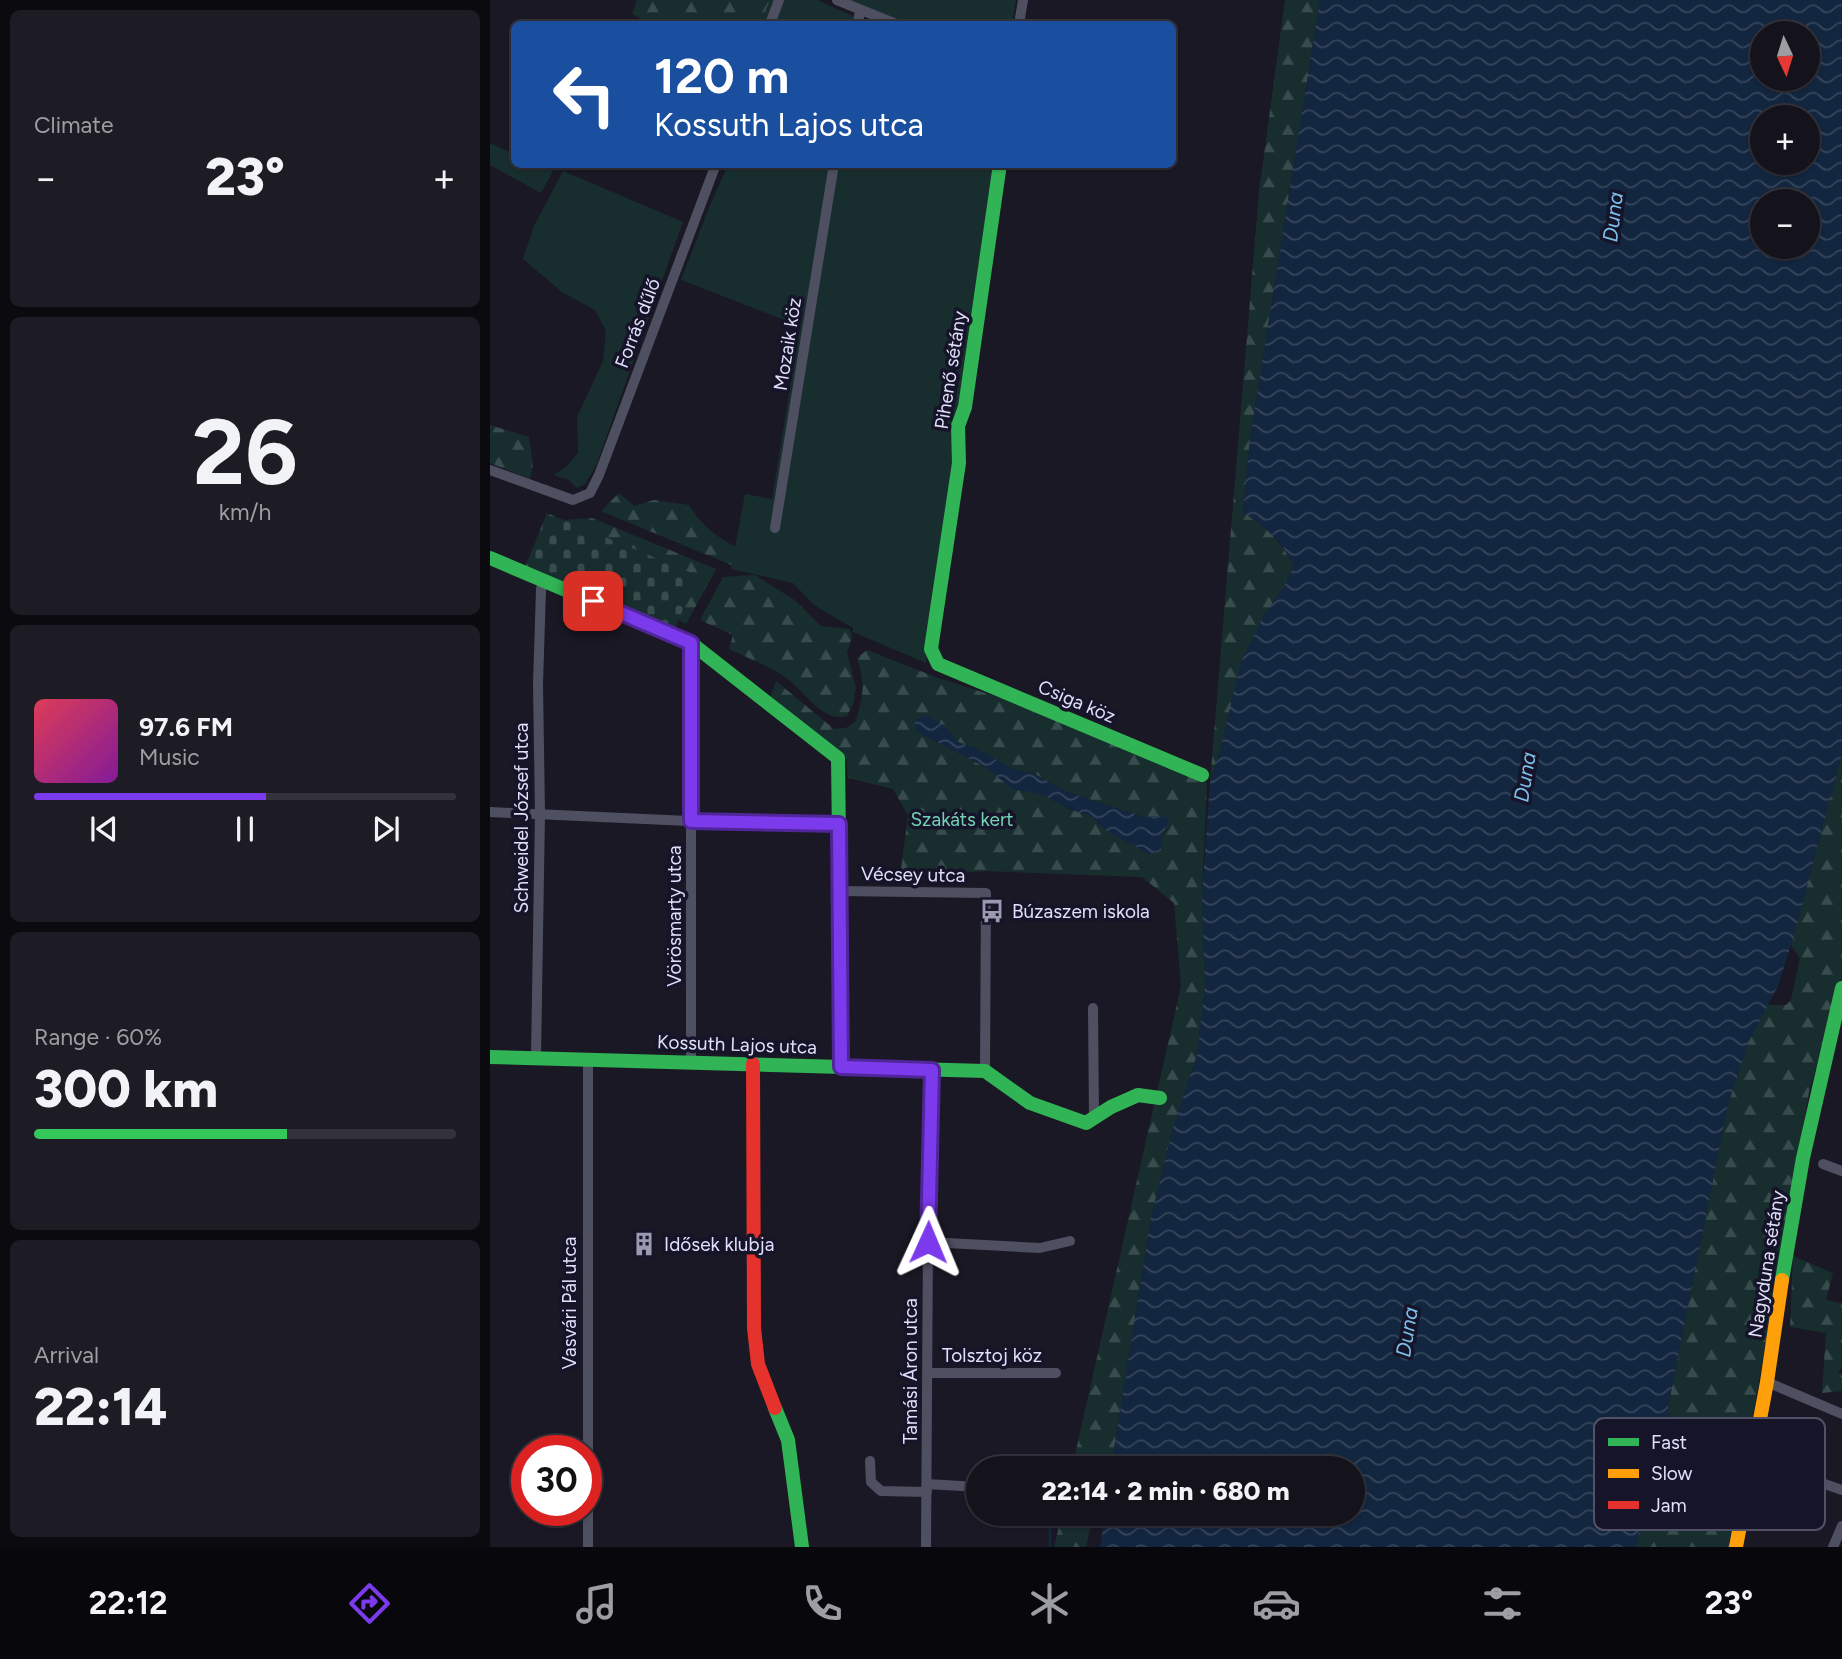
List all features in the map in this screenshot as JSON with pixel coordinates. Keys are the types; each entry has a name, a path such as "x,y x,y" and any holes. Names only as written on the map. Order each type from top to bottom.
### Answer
{"street":[{"path":"771,21 779,0"},
{"path":"837,0 888,21"},
{"path":"1020,21 1023,0"},
{"path":"858,21 860,10"},
{"name":"Forrás dűlő","path":"490,470 573,500 590,493 714,168"},
{"name":"Mozaik köz","path":"775,528 833,168"},
{"name":"Pihenő sétány","path":"938,664 931,649 959,463 958,426 965,407 999,168"},
{"path":"490,558 691,643 838,758 841,1067"},
{"name":"Schweidel József utca","path":"536,1058 540,814 538,684 541,589 544,579"},
{"name":"Vörösmarty utca","path":"691,643 691,1062"},
{"name":"Csiga köz","path":"938,664 1202,775"},
{"path":"490,813 839,824"},
{"name":"Vécsey utca","path":"839,891 986,893 985,1071"},
{"name":"Nagyduna sétány","path":"1760,1418 1789,1231 1842,988"},
{"path":"1093,1008 1094,1118"},
{"name":"Kossuth Lajos utca","path":"490,1057 985,1071"},
{"name":"Vasvári Pál utca","path":"588,1059 588,1547"},
{"path":"754,1064 754,1328 758,1364 788,1440 802,1547"},
{"name":"Tamási Áron utca","path":"926,1547 932,1070"},
{"path":"985,1071 1030,1103 1078,1122 1086,1122 1138,1094 1160,1098"},
{"path":"1824,1164 1842,1171"},
{"path":"928,1242 1040,1248 1070,1241"},
{"name":"Tolsztoj köz","path":"928,1373 1056,1373"},
{"path":"1767,1382 1842,1413"},
{"path":"870,1461 871,1482 881,1491 966,1487"},
{"path":"1825,1484 1842,1490"},
{"path":"1833,1547 1842,1526"}],"green space":[{"path":"637,0 770,0 761,21 646,21 632,14"},
{"path":"770,0 817,0 864,21 761,21"},
{"path":"846,0 1016,0 1012,21 897,21"},
{"path":"1285,0 1320,0 1250,439 1243,512 1273,536 1294,566 1282,590 1264,615 1210,782 1259,192"},
{"path":"490,143 511,153 511,168 545,168 553,171 541,193 490,165"},
{"path":"727,168 993,168 926,663 853,632 853,628 814,605 793,583 731,569 745,494 772,499 800,326 681,280"},
{"path":"563,171 683,222 596,466 585,484 577,488 569,480 554,475 567,466 578,453 577,417 603,361 606,331 595,310 562,292 523,259 534,226"},
{"path":"490,425 529,437 533,465 530,479 490,463"},
{"path":"619,493 634,506 654,500 689,505 711,531 740,549 741,569 601,511"},
{"path":"547,513 697,575 675,629 525,567"},
{"path":"592,518 716,569 686,624 669,615 551,521"},
{"path":"755,575 796,601 821,626 850,629 852,638 847,652 856,688 847,716 829,715 821,710 784,676 729,649 733,635 700,620 723,577"},
{"name":"Szakáts kert","path":"867,650 938,678 1001,698 1207,783 1202,895 1205,988 1197,1055 1173,1128 1151,1218 1113,1456 1075,1456 1181,986 1174,903 1142,877 985,871 900,877 908,815 893,789 848,778 846,759 770,698 776,681 834,729 846,728 856,721 862,696 862,675 857,658","holes":["944,725 958,742 1013,769 1035,774 1064,791 1144,817 1160,816 1167,829 1162,837 1161,851 1149,854 1107,831 1091,816 1069,809 1041,794 1013,789 985,767 916,731"]},
{"path":"1842,753 1842,977 1809,1092 1753,1418 1670,1418 1668,1407 1728,1104 1749,1041 1767,1005 1786,1005 1791,1000 1800,958 1791,945"},
{"path":"1793,1256 1833,1273 1826,1300 1842,1303 1842,1367 1838,1373 1842,1374 1842,1391 1822,1393 1826,1333 1790,1327"},
{"path":"1059,1526 1090,1526 1086,1547 1054,1547"},
{"path":"1640,1530 1735,1530 1733,1547 1636,1547"}],"water":[{"name":"Duna","path":"1320,0 1842,0 1842,753 1778,986 1749,1041 1728,1104 1668,1407 1670,1418 1594,1418 1594,1530 1640,1530 1636,1547 1100,1547 1103,1526 1365,1526 1365,1456 1113,1456 1151,1218 1173,1128 1197,1055 1205,988 1202,895 1210,782 1241,662 1264,615 1282,590 1294,566 1273,535 1243,513 1250,439"},
{"path":"926,715 944,725 958,742 1013,769 1035,774 1064,791 1144,817 1170,818 1162,837 1161,851 1149,854 1107,831 1091,816 1069,809 1041,794 1013,789 985,767 916,731 914,720"}],"waterway":[{"path":"1050,1526 1050,1547"}],"traffic: fast":[{"path":"999,168 965,407 958,426 959,463 931,649 938,664 1202,775"},
{"path":"490,558 691,643 838,758 840,923"},
{"path":"1782,1280 1803,1158 1842,988"},
{"path":"490,1057 985,1071 1030,1103 1086,1123 1111,1107 1138,1095 1160,1098"},
{"path":"775,1408 788,1440 802,1547"}],"traffic: slow":[{"path":"840,923 841,1067"},
{"path":"1760,1418 1782,1280"},
{"path":"1736,1547 1739,1530"}],"traffic: jam":[{"path":"753,1064 754,1328 758,1364 775,1408"}],"place":[{"name":"Búzaszem iskola","path":"992,911"},
{"name":"Idősek klubja","path":"644,1244"}],"route":[{"path":"593,601 691,643 691,821 839,824 841,1067 932,1070 928,1242"}]}
